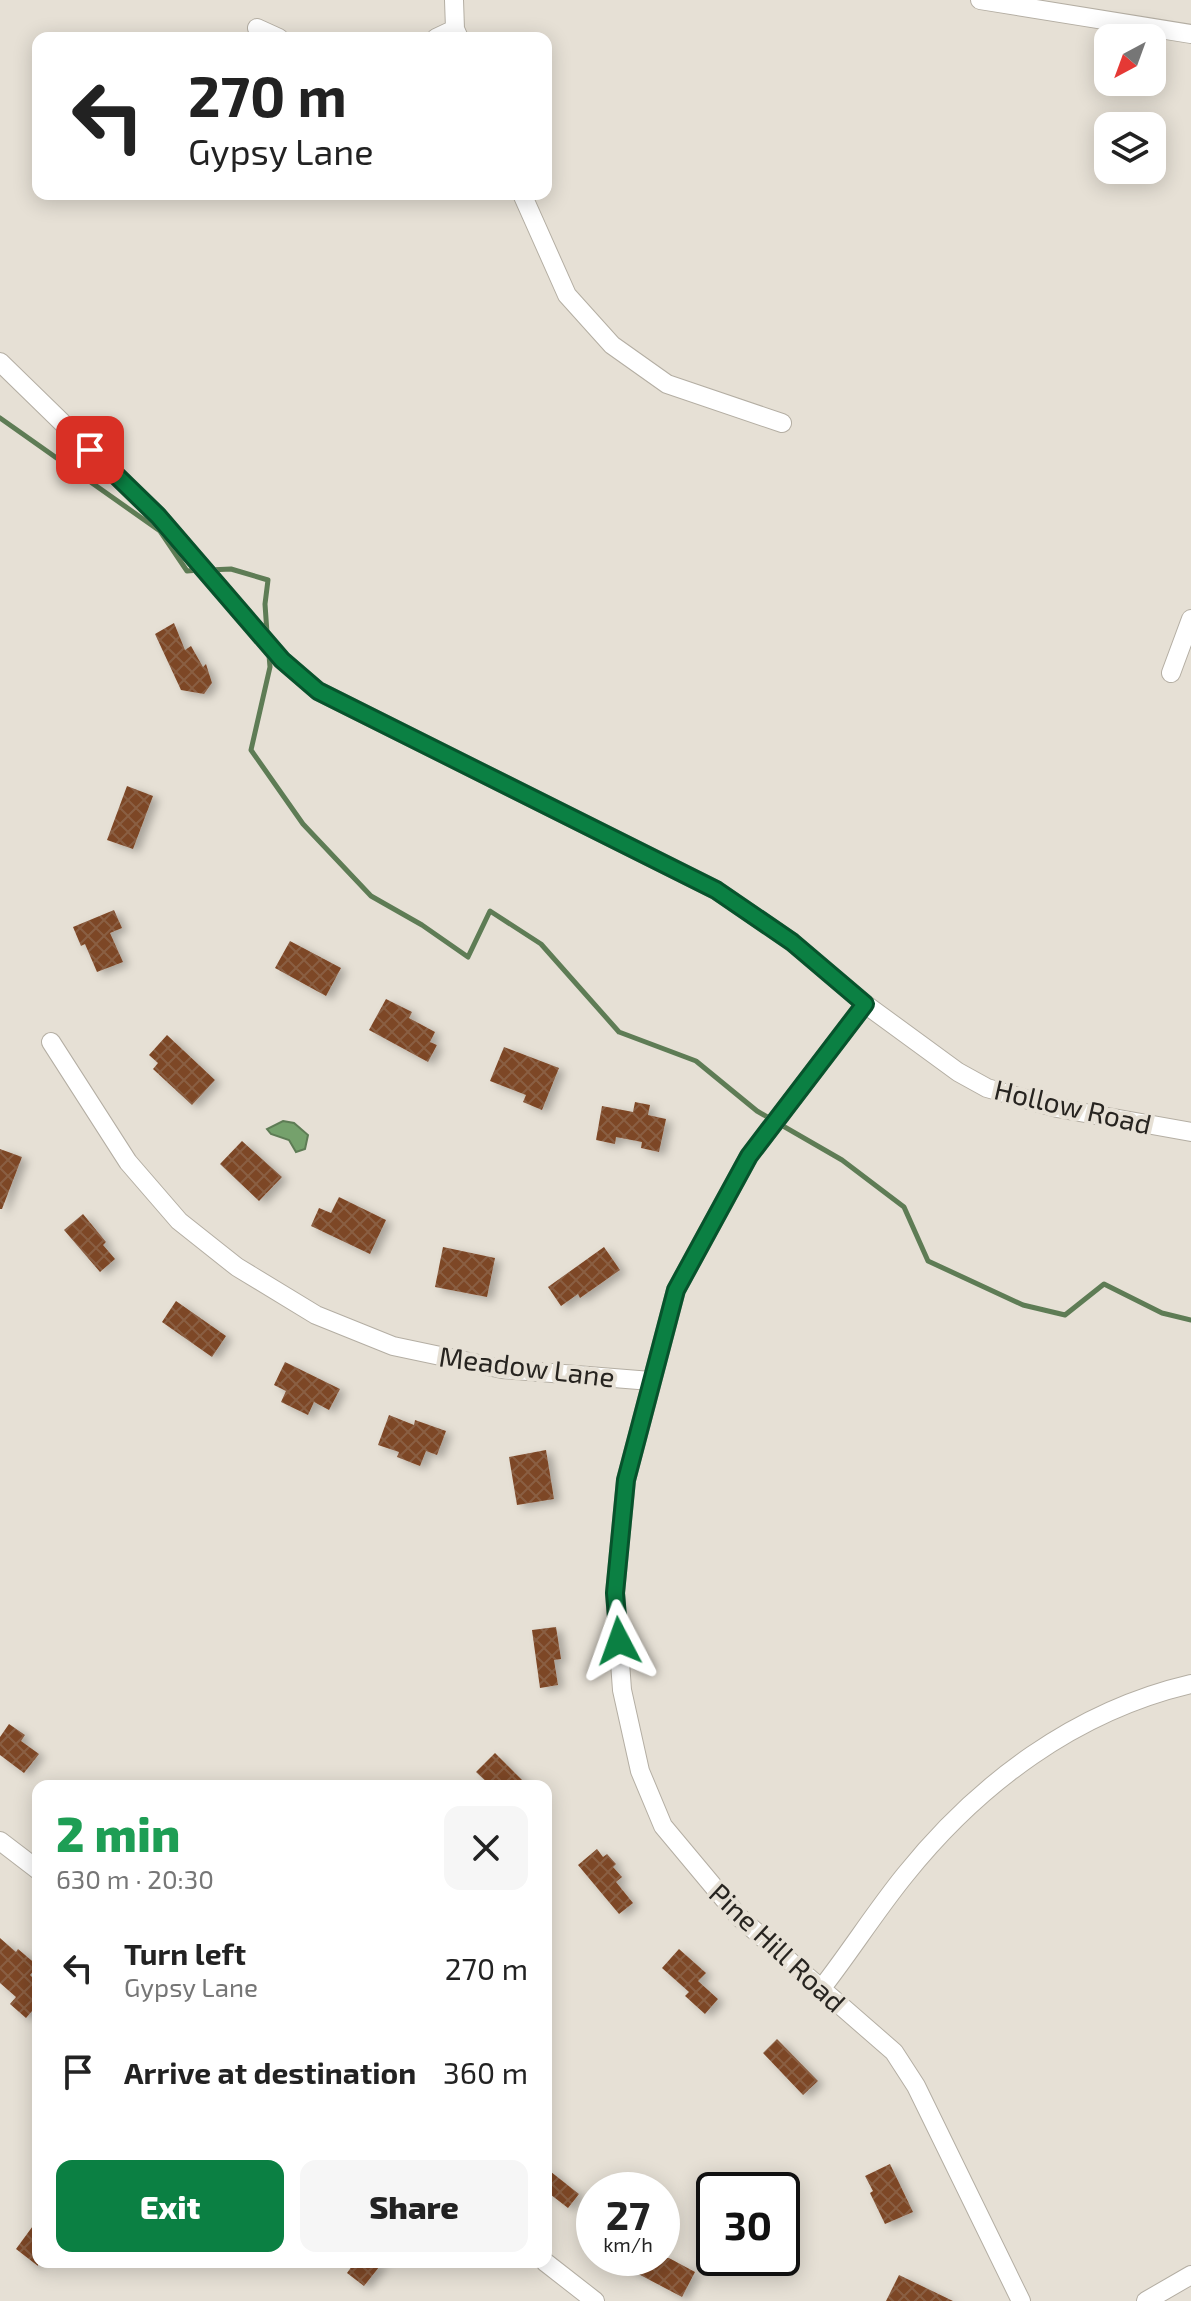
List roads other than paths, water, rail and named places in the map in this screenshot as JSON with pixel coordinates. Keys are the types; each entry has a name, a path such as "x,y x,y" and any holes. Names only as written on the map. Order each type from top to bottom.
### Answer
{"street":[{"path":"454,0 457,32"},
{"path":"980,0 1191,34"},
{"path":"257,28 266,32"},
{"path":"525,200 567,295 612,345 667,384 782,423"},
{"name":"Hollow Road","path":"0,362 158,516 282,660 318,691 716,890 792,942 865,1004 958,1072 987,1088 1057,1108 1191,1132"},
{"path":"1171,673 1191,619"},
{"name":"Pine Hill Road","path":"865,1004 749,1156 676,1290 626,1480 615,1593 622,1690 640,1771 663,1826 739,1917 894,2052 916,2086 1021,2301"},
{"name":"Meadow Lane","path":"51,1042 128,1162 179,1221 237,1267 316,1315 393,1346 502,1369 651,1381"},
{"path":"821,1989 904,1876 942,1833 1010,1769 1094,1719 1191,1684"},
{"path":"0,1841 32,1865"},
{"path":"552,2267 595,2301"},
{"path":"1146,2301 1191,2275"}],"waterway":[{"path":"0,418 160,531 187,571 199,570"},
{"path":"209,570 231,569 268,580 265,604 267,633"},
{"path":"269,655 270,667 251,750 303,824 371,896 422,925 468,957 490,911 541,944 619,1032 696,1061 757,1111 842,1160 904,1207 928,1261 1023,1305 1065,1315 1104,1284 1162,1313 1191,1320"}]}
